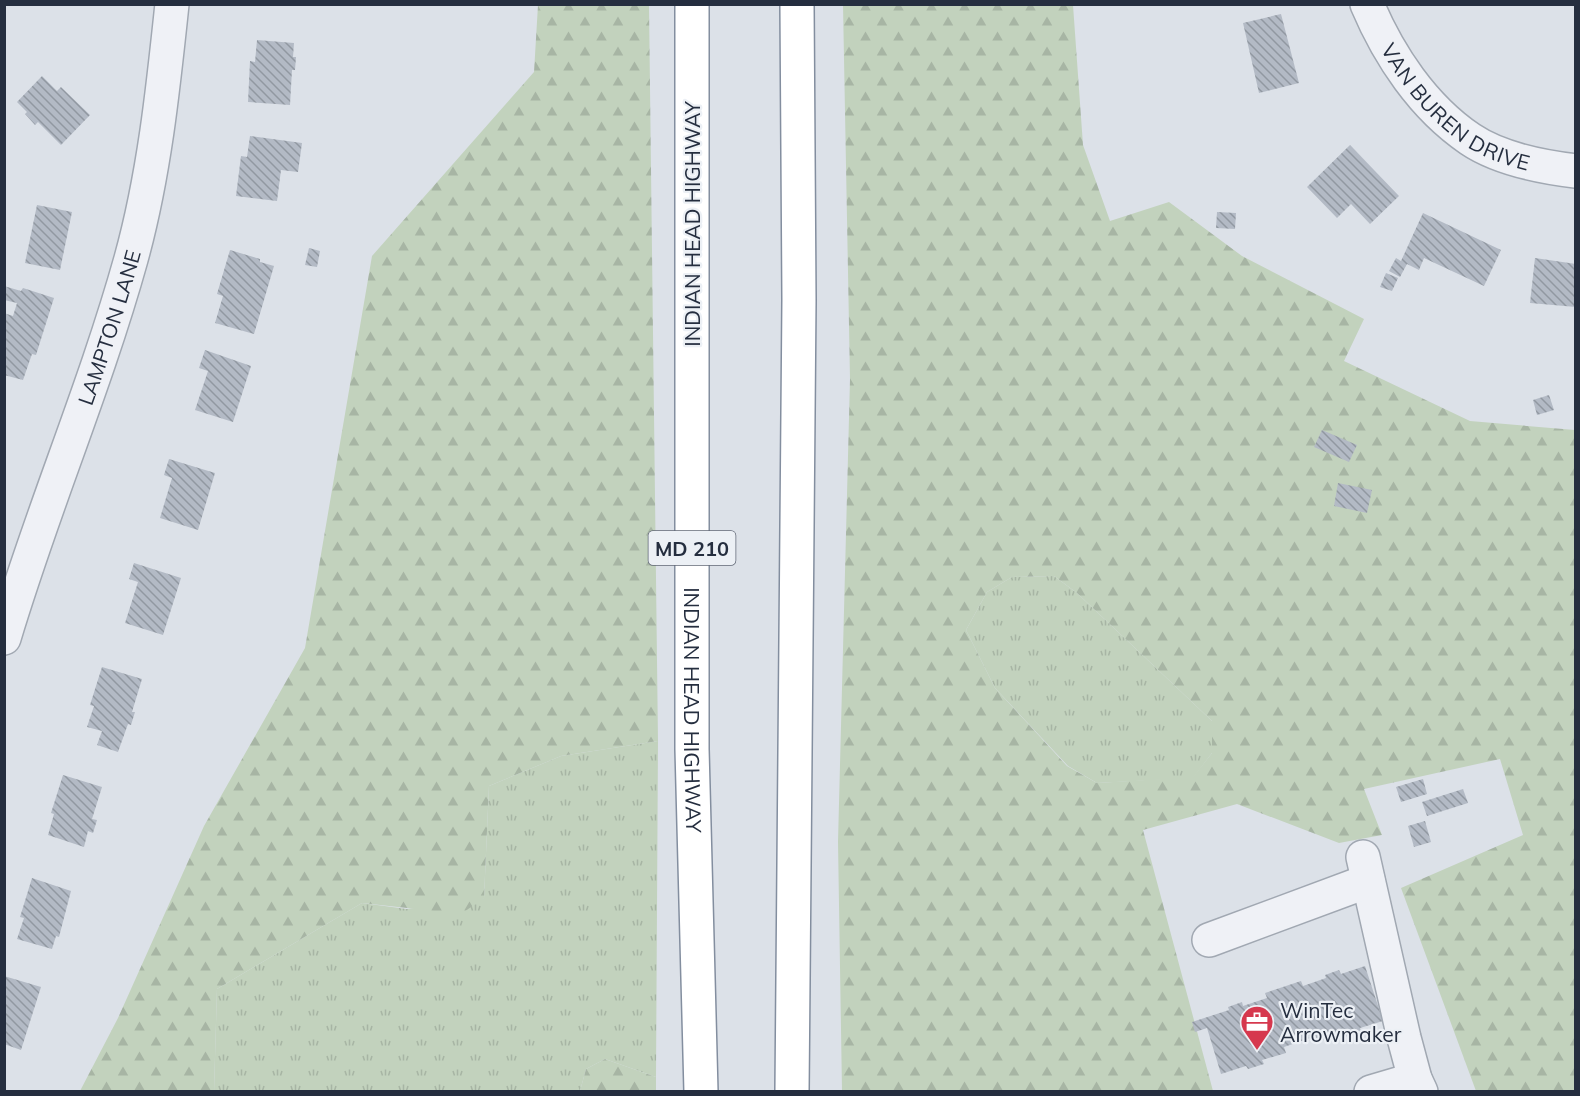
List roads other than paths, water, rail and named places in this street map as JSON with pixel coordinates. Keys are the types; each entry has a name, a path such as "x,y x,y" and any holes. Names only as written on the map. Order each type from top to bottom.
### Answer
{"highway":[{"name":"INDIAN HEAD HIGHWAY","path":"692,4 692,749 701,1092"},
{"path":"792,1092 799,312 797,4"},
{"path":"794,884 815,1092"}],"street":[{"name":"LAMPTON LANE","path":"4,638 13,575 112,324 132,257 146,200 160,117 172,4"},
{"name":"VAN BUREN DRIVE","path":"1366,4 1417,92 1470,140 1513,159 1575,171"},
{"path":"1209,940 1365,869 1418,1085 1371,1092"}],"place":[{"name":"WinTec Arrowmaker","path":"1257,1051"}]}
